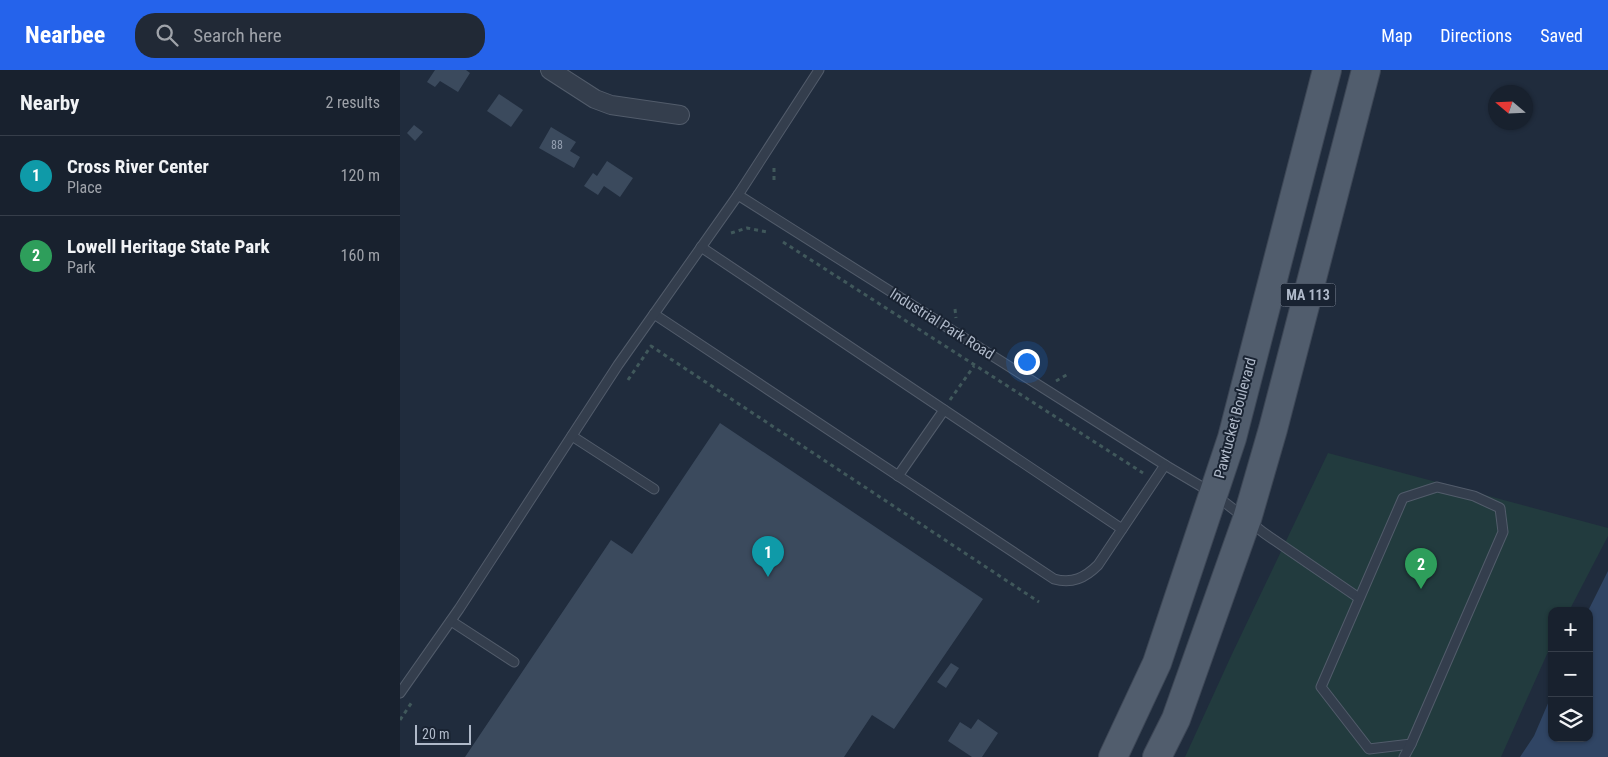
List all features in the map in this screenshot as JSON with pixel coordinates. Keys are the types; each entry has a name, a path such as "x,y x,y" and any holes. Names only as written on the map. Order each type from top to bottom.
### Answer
{"main road":[{"name":"Pawtucket Boulevard","path":"1113,757 1157,664 1232,438 1327,70"},
{"name":"MA 113","path":"1157,757 1176,718 1247,519 1273,429 1366,70"}],"street":[{"path":"550,70 595,99 610,106 680,115"}],"lane":[{"path":"400,693 451,621 654,314 738,195 819,70"},
{"name":"Industrial Park Road","path":"738,195 1165,465 1214,494 1359,598"},
{"path":"701,247 1122,529"},
{"path":"654,314 1059,581 1078,579 1089,574 1098,565 1165,465"},
{"path":"898,476 944,410"},
{"path":"572,436 654,489"},
{"path":"1404,757 1411,744 1503,532 1500,508 1474,496 1437,487 1403,498 1321,688 1371,753 1411,744"},
{"path":"451,621 514,662"}],"path":[{"path":"731,233 747,228 764,230 772,235"},
{"path":"780,240 1154,481"},
{"path":"628,380 651,346 1039,602"},
{"path":"944,410 974,366"}],"green space":[{"path":"1328,453 1608,528 1608,536 1571,607 1548,607 1548,652 1501,757 1185,757"}],"water":[{"path":"1608,571 1608,757 1520,757 1534,736 1548,703 1548,742 1593,742 1593,607 1590,607"}],"building":[{"path":"435,70 466,70 470,73 458,92 440,81 435,87 427,82"},
{"path":"499,94 523,110 511,127 487,111"},
{"path":"414,125 423,132 415,141 407,133"},
{"path":"551,127 576,142 570,151 580,157 574,168 539,148"},
{"path":"607,161 633,178 620,197 604,186 598,195 584,186 593,173 597,176"},
{"path":"720,423 983,599 894,729 872,715 844,757 465,757 611,540 632,554"},
{"path":"951,663 959,668 946,688 937,682"},
{"path":"978,719 998,733 982,757 972,757 948,741 960,722 971,729"}],"place":[{"name":"Cross River Center","path":"768,577"},
{"name":"Lowell Heritage State Park","path":"1421,589"}]}
